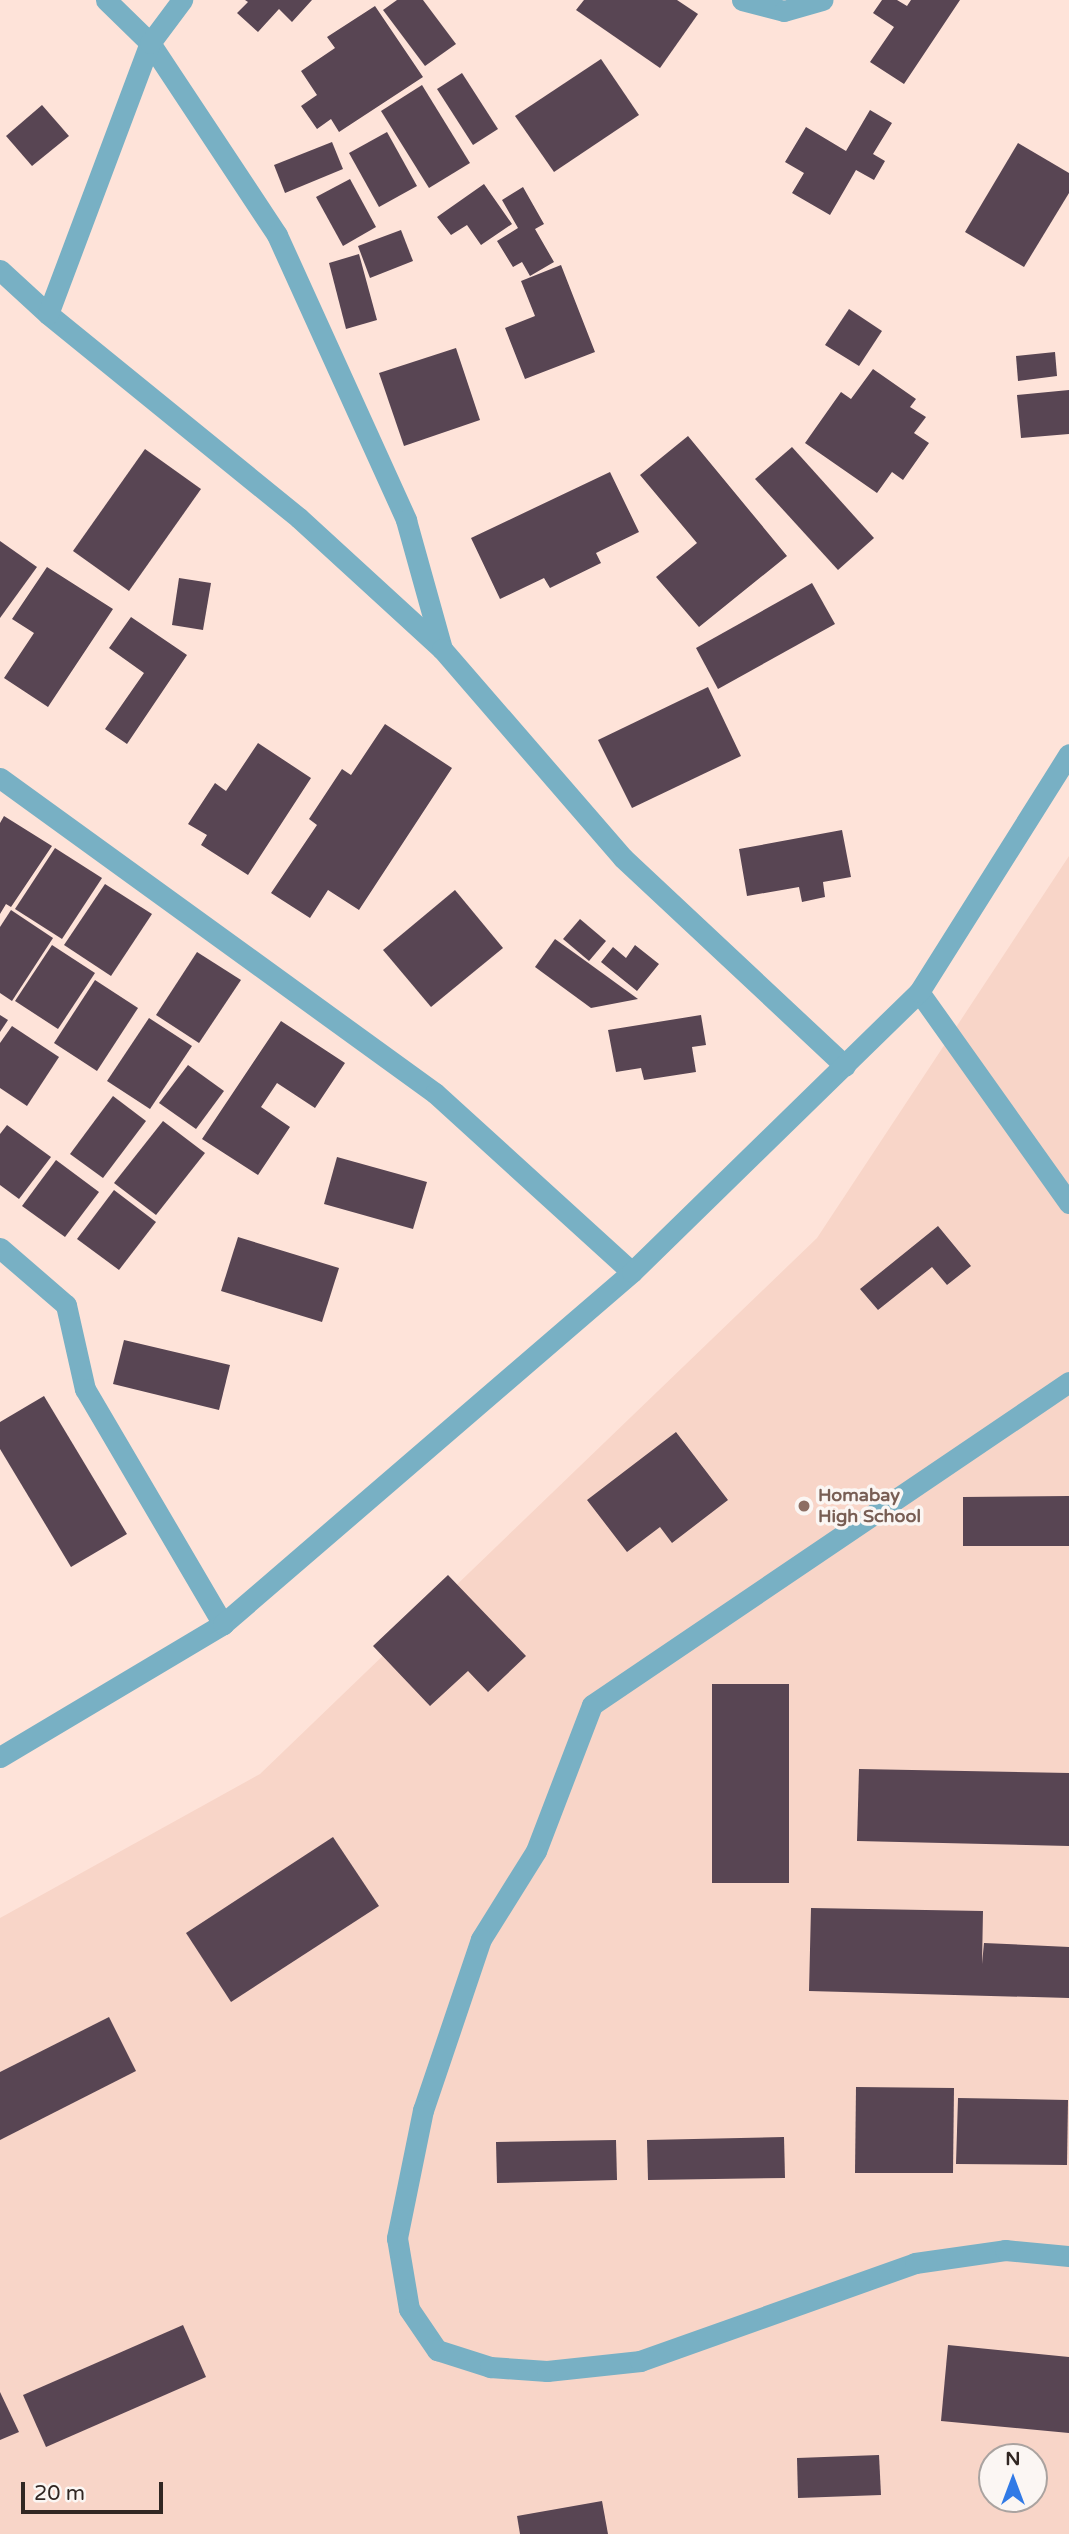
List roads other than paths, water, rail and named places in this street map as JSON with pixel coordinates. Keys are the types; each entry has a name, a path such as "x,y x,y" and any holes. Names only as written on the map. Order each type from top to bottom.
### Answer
{"street":[{"path":"106,0 150,43 278,235 406,520 442,649"},
{"path":"48,314 150,43 183,0"},
{"path":"742,0 784,11 822,0"},
{"path":"0,270 48,314 299,518 442,649 623,858 845,1066"},
{"path":"0,1757 223,1624 632,1272 919,992 1069,754"},
{"path":"0,778 435,1093 632,1272"},
{"path":"919,992 1069,1203"},
{"path":"0,1248 66,1305 85,1390 223,1624"},
{"path":"1069,1382 592,1705 536,1851 481,1939 423,2110 397,2238 409,2309 438,2350 490,2367 547,2371 640,2361 915,2263 1005,2250 1069,2256"}],"place":[{"name":"Homabay High School","path":"804,1506"}]}
